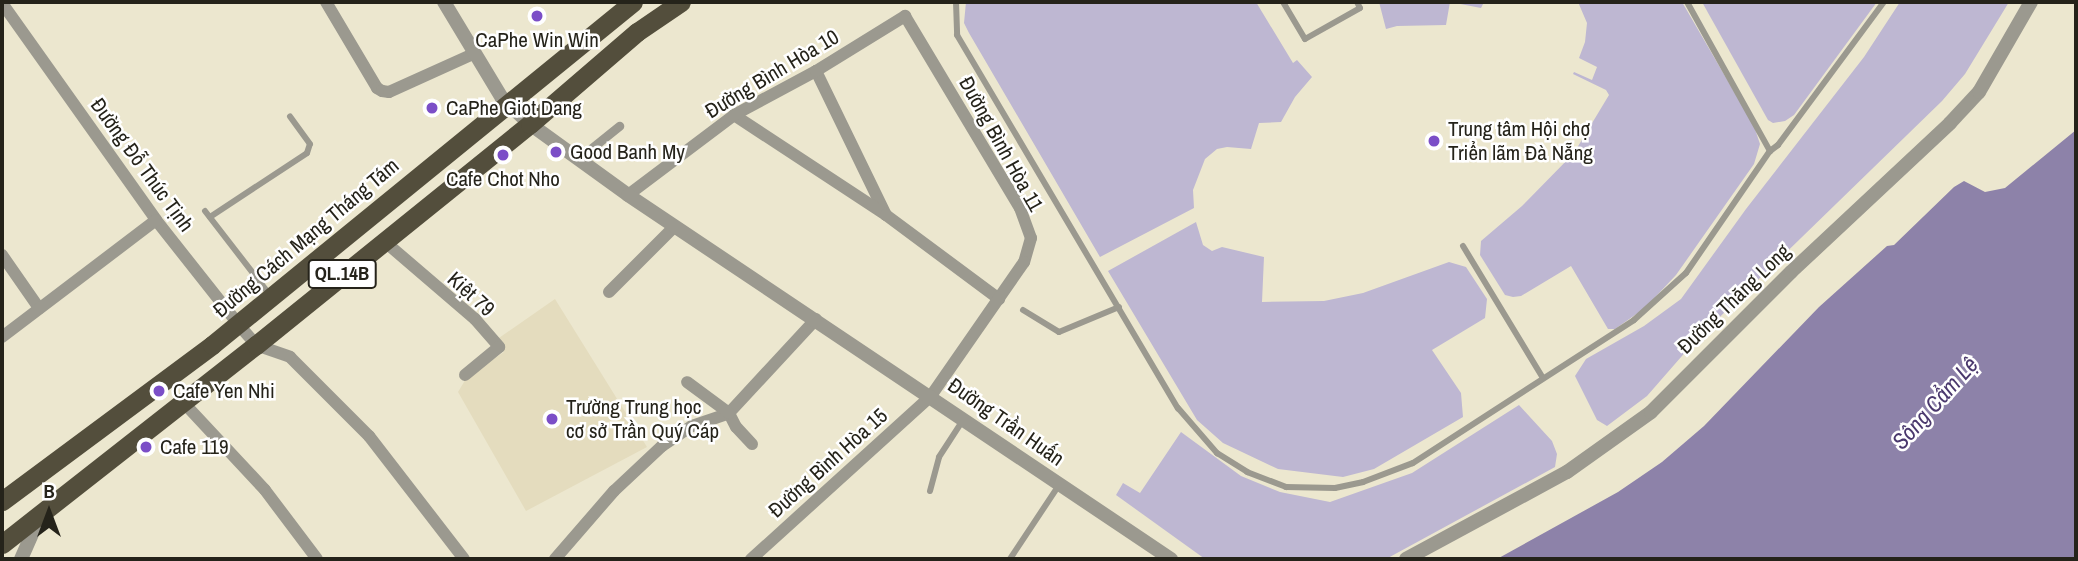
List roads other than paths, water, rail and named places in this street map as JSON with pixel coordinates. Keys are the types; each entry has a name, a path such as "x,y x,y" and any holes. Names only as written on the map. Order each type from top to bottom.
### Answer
{"highway":[{"name":"Đường Cách Mạng Tháng Tám","path":"2,501 238,324 633,2"},
{"name":"QL.14B","path":"2,544 256,345 530,124 637,32 681,2"}],"street":[{"path":"326,2 377,88 382,91 389,92 473,54"},
{"name":"Đường Trần Huấn","path":"444,2 473,54 508,103 530,124 628,195 1171,559"},
{"name":"Đường Thăng Long","path":"1406,559 1567,472 1651,412 1791,272 1950,123 1979,92 2031,2"},
{"name":"Đường Đỗ Thúc Tịnh","path":"2,3 156,220 256,345"},
{"name":"Đường Bình Hòa 10","path":"628,195 734,115 816,71 905,16"},
{"name":"Đường Bình Hòa 11","path":"905,16 1020,208 1031,238 1024,262 931,396"},
{"path":"816,71 886,215"},
{"path":"734,115 886,215 999,299"},
{"path":"578,159 619,126"},
{"path":"2,337 156,220"},
{"path":"609,292 675,226"},
{"name":"Kiệt 79","path":"384,241 475,319 499,347 465,375"},
{"path":"2,255 39,308"},
{"path":"555,559 614,491 662,446 692,426 729,413 816,319"},
{"path":"256,345 290,356 369,436 464,559"},
{"path":"687,382 729,413 736,427 752,444"},
{"name":"Đường Bình Hòa 15","path":"751,559 931,396"},
{"path":"183,402 265,490 317,559"},
{"path":"21,559 43,510"}],"lane":[{"path":"956,2 957,35 1178,408 1202,439 1235,466 1286,487 1335,488 1363,482 1403,467 1634,320 1665,294 1686,273 1770,151 1778,145 1884,2"},
{"path":"1283,2 1305,38 1360,8 1357,2"},
{"path":"1687,2 1770,151"},
{"path":"271,296 252,276 207,214 307,153 310,144 290,116"},
{"path":"1463,246 1543,378"},
{"path":"1023,310 1059,332 1119,307"},
{"path":"930,491 939,457 964,418"},
{"path":"1010,559 1059,485"}],"water":[{"name":"Sông Cẩm Lệ","path":"2076,130 2076,559 1497,559 1618,492 1662,462 1704,426 1819,307 1887,246 1894,245 1954,187 1964,181 1985,192 2005,188"}],"place":[{"name":"CaPhe Win Win","path":"537,16"},
{"name":"CaPhe Giot Dang","path":"432,108"},
{"name":"Trung tâm Hội chợ Triển lãm Đà Nẵng","path":"1434,141"},
{"name":"Good Banh My","path":"556,152"},
{"name":"Cafe Chot Nho","path":"503,155"},
{"name":"Cafe Yen Nhi","path":"159,391"},
{"name":"Trường Trung học cơ sở Trần Quý Cáp","path":"552,419"},
{"name":"Cafe 119","path":"146,447"}]}
